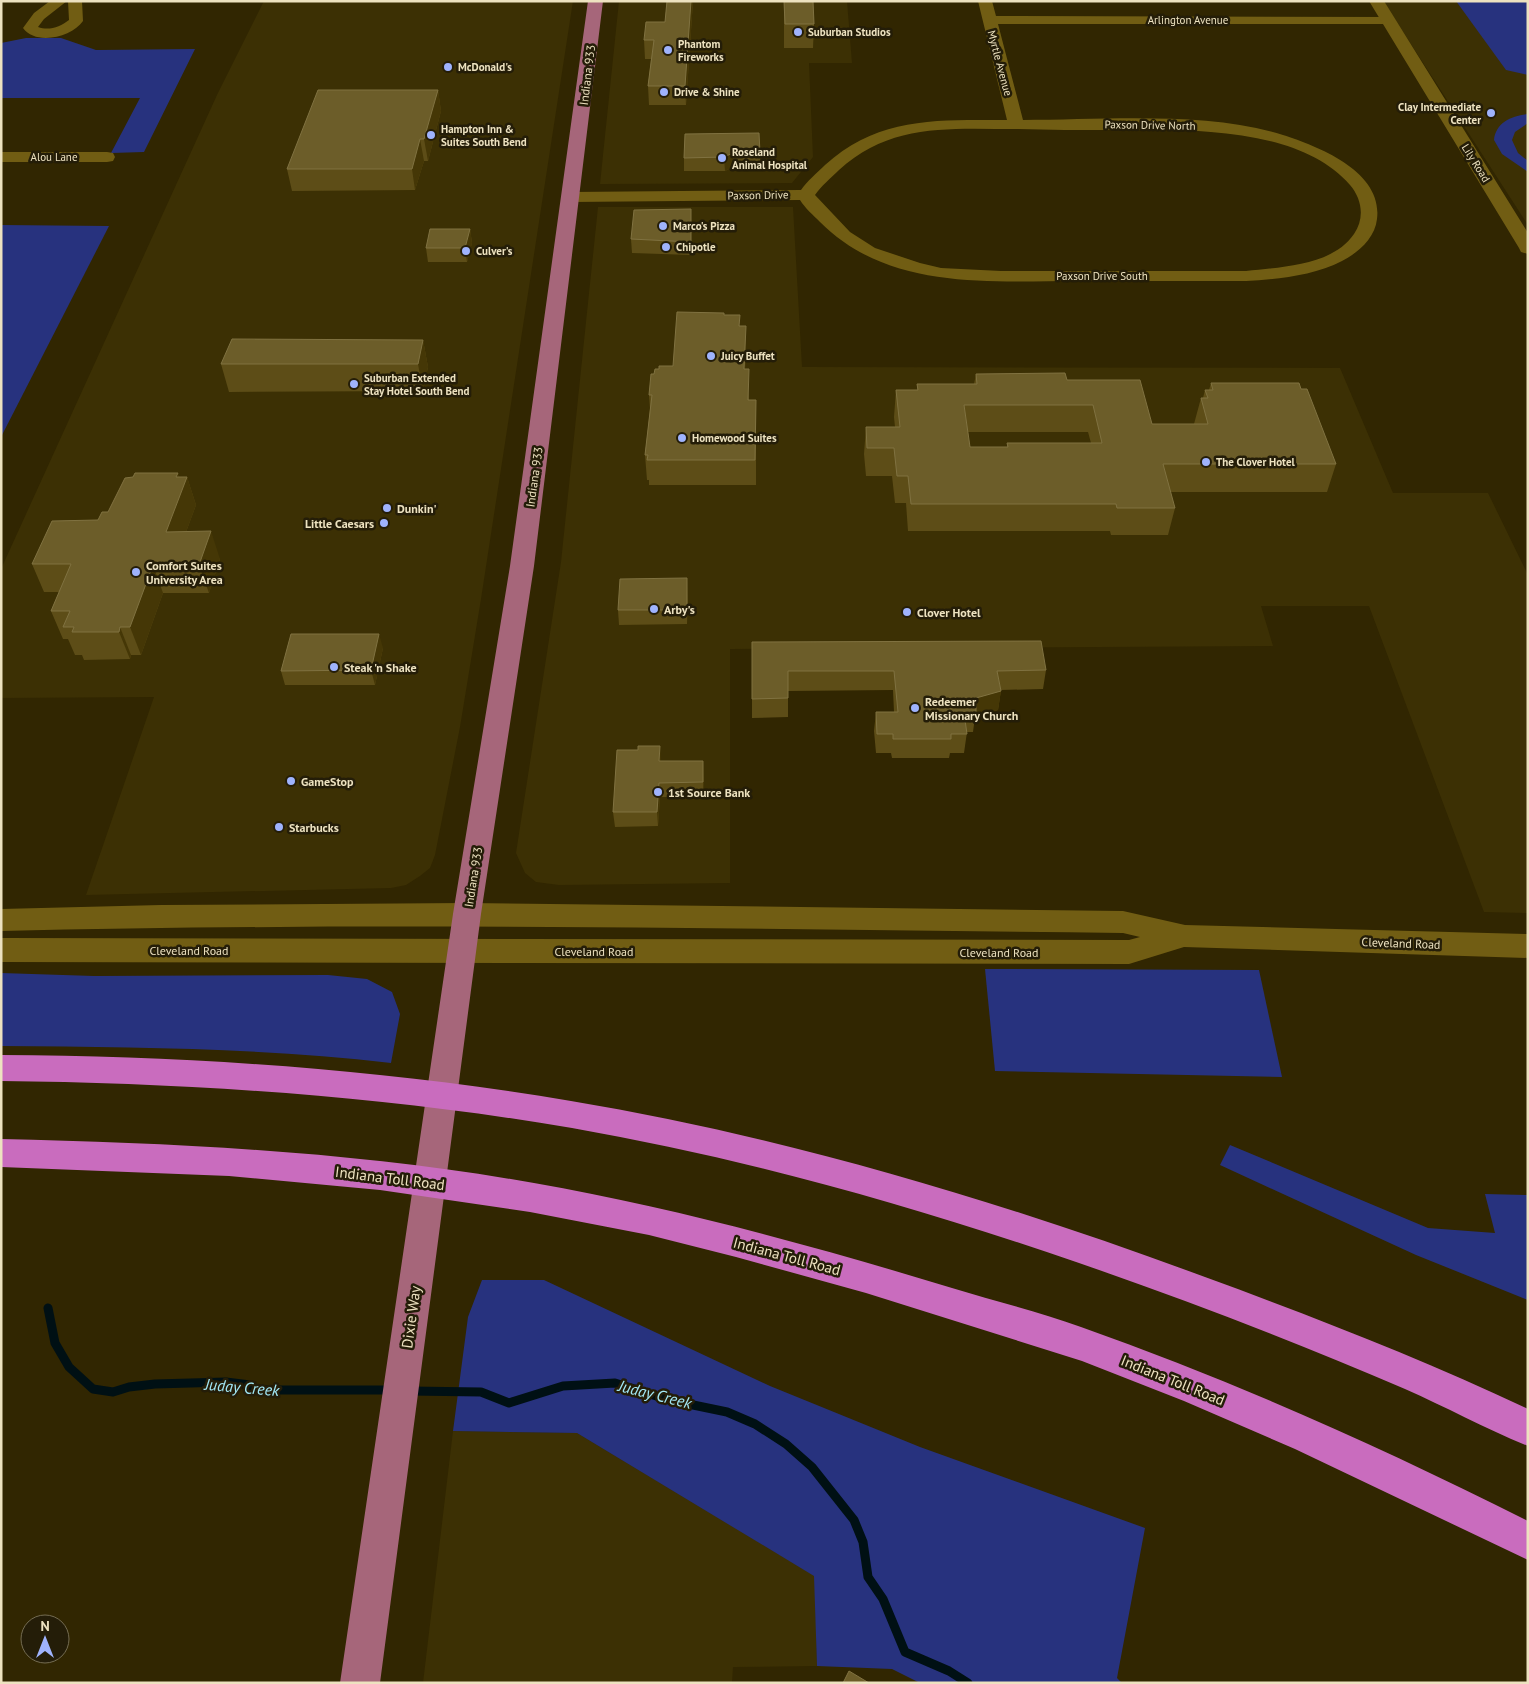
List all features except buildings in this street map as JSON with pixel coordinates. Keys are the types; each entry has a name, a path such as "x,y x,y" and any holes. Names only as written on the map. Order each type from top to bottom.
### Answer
{"highway":[{"path":"1,1068 190,1073 317,1083 466,1099 600,1120 735,1149 972,1212 1157,1274 1375,1360 1528,1428"},
{"name":"Indiana Toll Road","path":"1,1153 83,1154 299,1167 456,1186 604,1211 738,1242 857,1274 1080,1343 1228,1402 1392,1474 1528,1541"},
{"path":"1,1170 83,1154"}],"main road":[{"name":"Indiana 933","path":"462,951 513,630 596,1"},
{"name":"Lily Road","path":"1376,1 1528,248"},
{"name":"Cleveland Road","path":"1,920 162,916 467,914 1123,922 1185,936 1528,946"},
{"name":"Cleveland Road","path":"1,950 1129,952 1185,936"},
{"name":"Dixie Way","path":"360,1683 462,951"}],"street":[{"path":"60,1 39,16 30,28 42,32 52,32 72,27 76,21 74,1"},
{"name":"Myrtle Avenue","path":"985,1 1016,125"},
{"name":"Arlington Avenue","path":"989,20 1388,20"},
{"name":"Paxson Drive North","path":"922,126 1190,125 1244,131 1282,140 1320,155 1338,166 1362,188"},
{"name":"Paxson Drive","path":"571,197 806,195 844,157 862,144 892,132 922,126"},
{"name":"Alou Lane","path":"1,157 107,157"},
{"name":"Paxson Drive South","path":"806,195 812,206 844,236 869,252 916,268 941,273 984,276 1246,276 1309,267 1347,251 1358,242 1370,220 1370,209 1362,188"}],"shaded area":[{"path":"264,1 573,1 481,599 460,727 435,855 430,868 420,876 406,885 391,888 86,895 154,697 1,698 1,569 217,95"},
{"path":"619,1 847,1 852,63 809,63 813,157 792,183 600,184"},
{"name":"Clay Intermediate Center","path":"1383,1 1528,1 1528,225"},
{"path":"1456,1 1528,1 1528,75 1506,70"},
{"path":"26,38 61,38 96,50 195,49 144,152 111,153 140,98 1,98 1,43"},
{"path":"1528,114 1528,123 1515,132 1512,140 1518,153 1528,161 1528,172 1502,154 1494,140 1501,124 1516,116"},
{"path":"598,207 793,207 802,367 1340,368 1393,493 1488,493 1528,575 1528,913 1484,912 1369,606 1261,606 1273,646 730,649 730,883 559,885 536,882 525,873 516,853 561,562"},
{"path":"1,225 109,226 1,437"},
{"path":"985,969 1259,970 1282,1077 995,1071"},
{"path":"1,973 94,976 328,975 367,979 392,992 400,1014 391,1063 245,1051 1,1046"},
{"path":"1230,1145 1428,1228 1495,1233 1485,1194 1528,1195 1528,1300 1416,1255 1220,1165"},
{"path":"482,1280 544,1280 770,1386 920,1447 1145,1528 1117,1678 1122,1683 920,1683 892,1669 817,1666 814,1576 577,1433 453,1431 468,1317"},
{"path":"453,1431 577,1433 815,1576 817,1666 733,1667 732,1683 423,1683"}],"waterway":[{"name":"Juday Creek","path":"48,1308 55,1343 69,1367 93,1389 113,1392 129,1387 155,1384 226,1382 250,1385 256,1390 392,1390"},
{"name":"Juday Creek","path":"410,1391 481,1392 509,1403 563,1386 615,1383 669,1400 727,1412 755,1424 786,1444 812,1467 854,1520 863,1542 868,1577 883,1599 905,1652 949,1671 968,1683"}],"place":[{"name":"Suburban Studios","path":"798,32"},
{"name":"Phantom Fireworks","path":"668,50"},
{"name":"McDonald's","path":"448,67"},
{"name":"Drive & Shine","path":"664,92"},
{"name":"Clay Intermediate Center","path":"1491,113"},
{"name":"Hampton Inn & Suites South Bend","path":"431,135"},
{"name":"Roseland Animal Hospital","path":"722,158"},
{"name":"Marco's Pizza","path":"663,226"},
{"name":"Chipotle","path":"666,247"},
{"name":"Culver's","path":"466,251"},
{"name":"Juicy Buffet","path":"711,356"},
{"name":"Suburban Extended Stay Hotel South Bend","path":"354,384"},
{"name":"Homewood Suites","path":"682,438"},
{"name":"The Clover Hotel","path":"1206,462"},
{"name":"Dunkin'","path":"387,508"},
{"name":"Little Caesars","path":"384,523"},
{"name":"Comfort Suites University Area","path":"136,572"},
{"name":"Arby's","path":"654,609"},
{"name":"Clover Hotel","path":"907,612"},
{"name":"Steak 'n Shake","path":"334,667"},
{"name":"Redeemer Missionary Church","path":"915,708"},
{"name":"GameStop","path":"291,781"},
{"name":"1st Source Bank","path":"658,792"},
{"name":"Starbucks","path":"279,827"}]}
